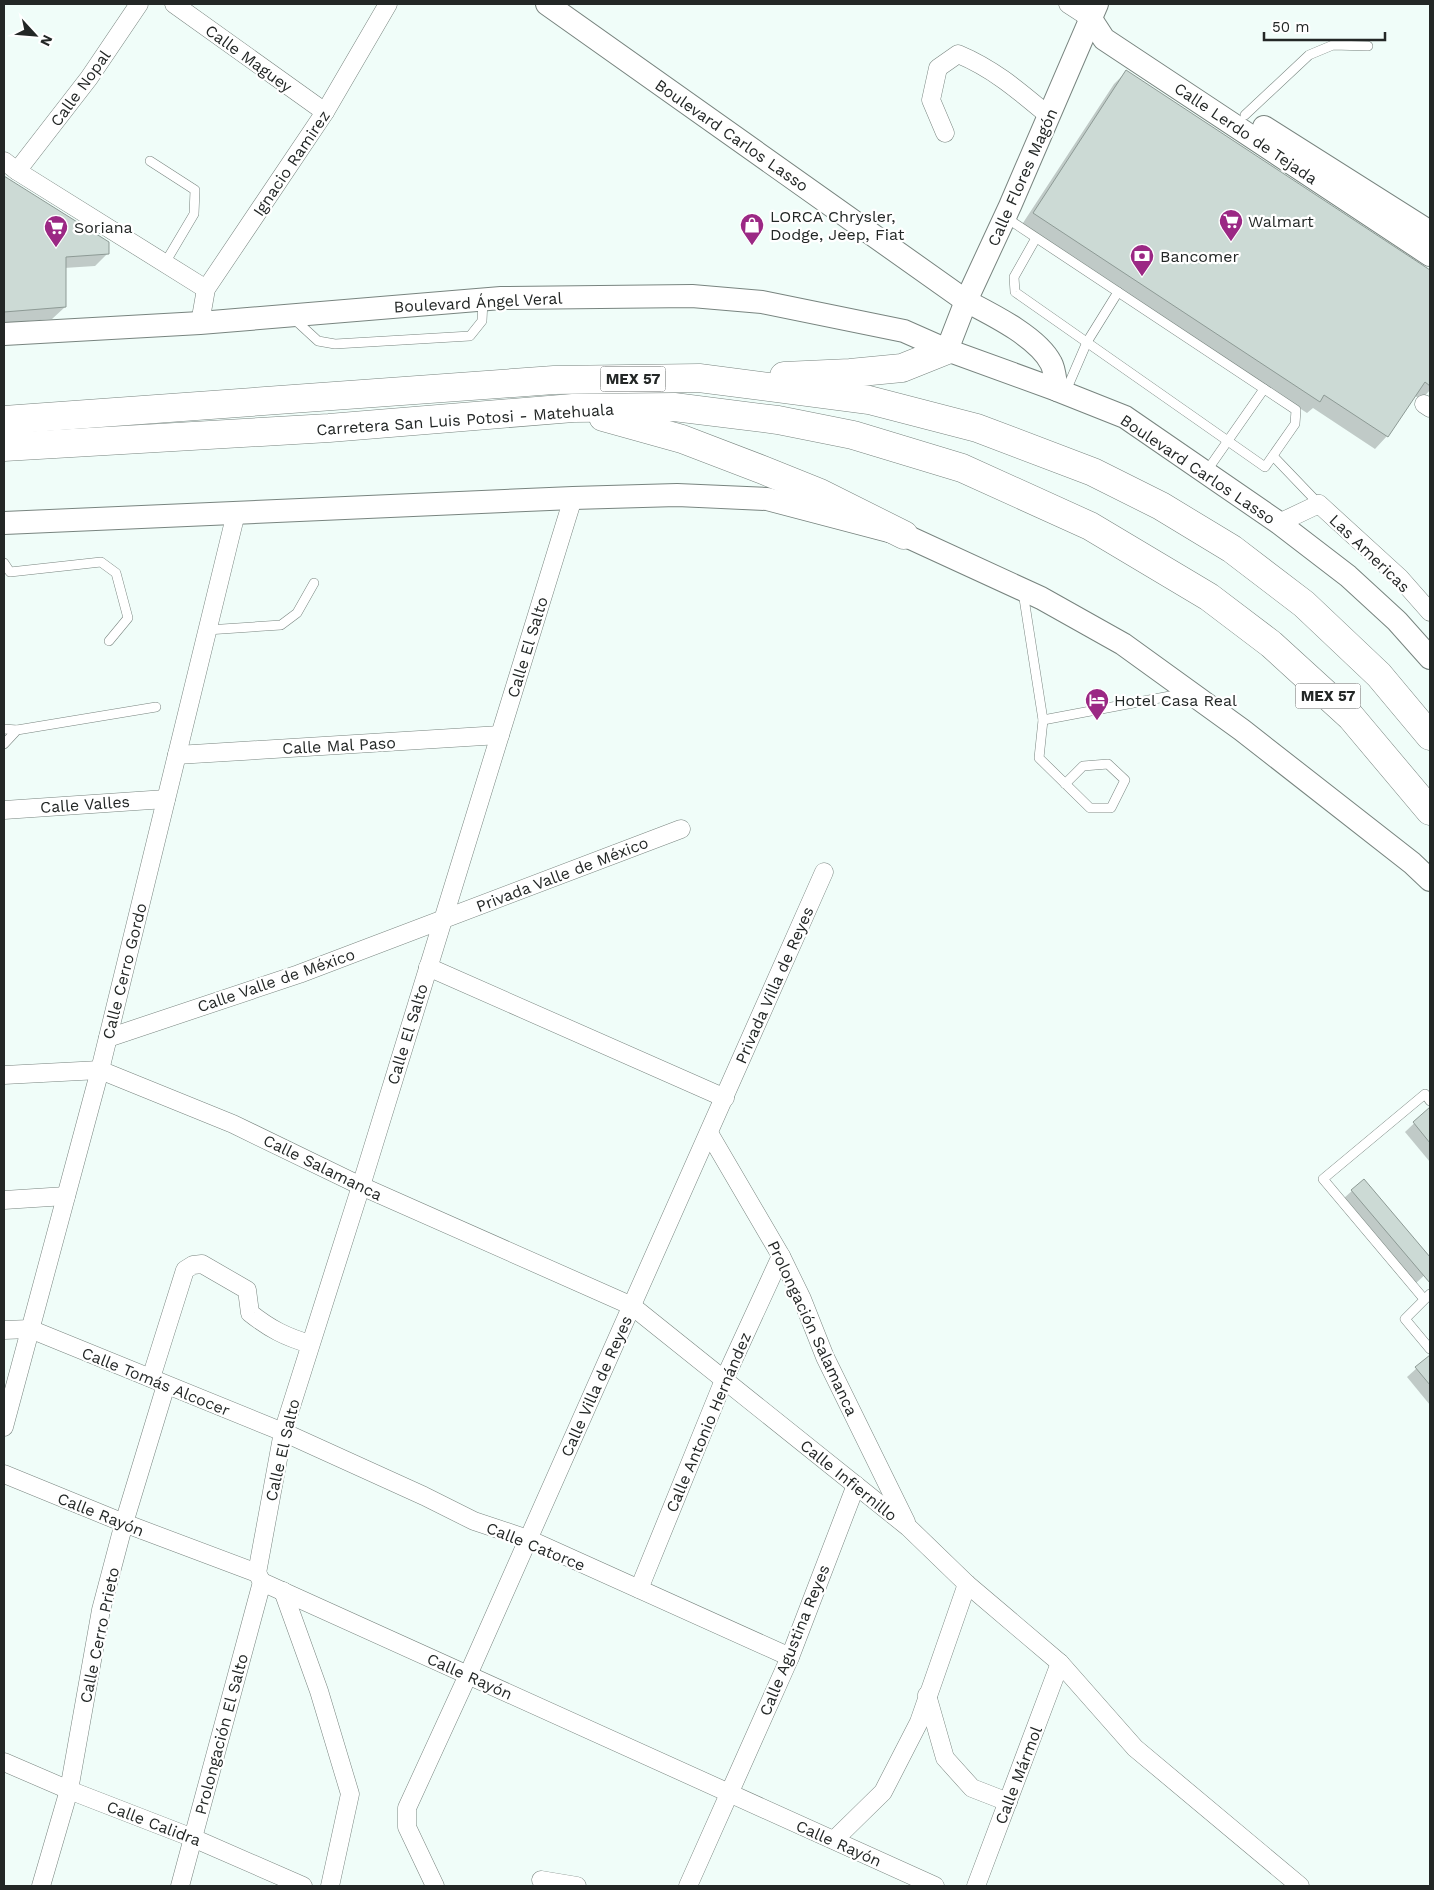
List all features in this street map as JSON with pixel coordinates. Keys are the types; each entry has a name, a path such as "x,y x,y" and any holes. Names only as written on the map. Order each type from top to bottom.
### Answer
{"highway":[{"path":"699,378 850,374 902,368 946,350"},
{"name":"Carretera San Luis Potosi - Matehuala","path":"4,420 554,380 699,378 869,400 977,428 1092,472 1161,506 1232,549 1304,604 1379,675 1430,736"},
{"name":"Carretera San Luis Potosi - Matehuala","path":"4,447 328,428 572,408 674,407 778,420 853,434 962,468 1090,526 1209,598 1271,644 1351,716 1430,811"},
{"path":"572,408 682,439 820,493 904,534"}],"street":[{"name":"Calle Nopal","path":"10,166 90,78 139,4"},
{"name":"Calle Maguey","path":"174,4 325,112"},
{"name":"Ignacio Ramirez","path":"200,323 206,289 325,112 388,4"},
{"name":"Boulevard Carlos Lasso","path":"547,4 966,301 997,318 1042,349 1053,364 1061,391"},
{"name":"Calle Lerdo de Tejada","path":"1068,4 1094,11 1116,30 1245,115 1430,232"},
{"name":"Calle Flores Magón","path":"946,350 1094,11"},
{"name":"Calle Lerdo de Tejada","path":"1094,11 1104,39 1430,255"},
{"path":"945,133 931,100 938,68 958,54 981,64 1049,116"},
{"path":"10,166 206,289"},
{"name":"Boulevard Ángel Veral","path":"4,334 200,323 501,298 692,296 762,302 904,330 946,350"},
{"name":"Boulevard Carlos Lasso","path":"946,350 1061,391 1125,418 1279,523 1348,576 1396,621 1430,658"},
{"path":"4,523 676,495 767,500 904,534 1041,598 1123,644 1242,730 1412,863 1430,880"},
{"name":"Calle El Salto","path":"260,1577 283,1432 444,919 573,498"},
{"name":"Las Americas","path":"1279,523 1319,504 1400,578 1430,612"},
{"name":"Calle Cerro Gordo","path":"4,1426 100,1070 236,513"},
{"name":"Calle Mal Paso","path":"177,755 500,735"},
{"name":"Calle Valles","path":"4,810 166,798"},
{"name":"Privada Valle de México","path":"444,919 681,829"},
{"name":"Privada Villa de Reyes","path":"725,1098 824,872"},
{"name":"Calle Valle de México","path":"108,1038 298,974 444,919"},
{"path":"428,966 725,1098"},
{"name":"Calle Salamanca","path":"4,1075 100,1070 233,1124 361,1186 632,1306"},
{"name":"Calle Villa de Reyes","path":"435,1886 407,1827 407,1808 468,1675 708,1132 725,1098"},
{"name":"Prolongación Salamanca","path":"708,1132 781,1256 802,1298 825,1357 908,1527"},
{"path":"4,1200 66,1196"},
{"name":"Calle Antonio Hernández","path":"639,1590 724,1380 781,1256"},
{"name":"Calle Cerro Prieto","path":"41,1886 69,1790 101,1610 159,1382 185,1270 193,1265 202,1264 247,1290 250,1313 266,1326 287,1337 310,1344"},
{"name":"Calle Infiernillo","path":"632,1306 908,1527 967,1584 1060,1663 1135,1748 1300,1886"},
{"path":"4,1330 30,1329"},
{"name":"Calle Tomás Alcocer","path":"30,1329 283,1432"},
{"name":"Calle Catorce","path":"283,1432 424,1496 474,1521 528,1539 790,1657"},
{"name":"Calle Rayón","path":"4,1474 260,1577 283,1591 935,1886"},
{"name":"Calle Agustina Reyes","path":"688,1886 790,1657 856,1485"},
{"name":"Prolongación El Salto","path":"180,1886 260,1577"},
{"path":"834,1840 884,1792 919,1722 967,1584"},
{"path":"283,1591 319,1691 350,1794 330,1886"},
{"name":"Calle Mármol","path":"976,1886 1060,1663"},
{"path":"927,1695 945,1758 972,1788 1008,1802"},
{"name":"Calle Calidra","path":"4,1762 69,1790 193,1838 303,1886"},
{"path":"541,1880 577,1886"}],"lane":[{"path":"1245,115 1309,55 1333,45 1368,46"},
{"path":"150,161 195,190 194,214 166,263"},
{"path":"1005,216 1296,410 1295,424 1265,467 1015,292 1014,277 1036,238"},
{"path":"1061,391 1087,342 1118,292"},
{"path":"290,316 318,341 335,344 470,336 482,321 483,300"},
{"path":"1206,472 1264,389"},
{"path":"1273,456 1319,504"},
{"path":"4,563 10,572 100,562 116,573 128,618 109,641"},
{"path":"207,630 281,625 297,613 314,583"},
{"path":"1023,589 1043,720 1039,758 1065,784 1090,808 1111,808 1125,780 1108,764 1083,766 1065,784"},
{"path":"1043,720 1190,692"},
{"path":"4,729 17,730 156,707"},
{"path":"4,744 17,730"},
{"path":"1430,1101 1425,1094 1323,1179 1427,1297 1405,1319 1430,1349"}],"building":[{"name":"Walmart","path":"1126,70 1430,270 1430,386 1425,382 1388,437 1324,395 1320,402 1033,213"},
{"name":"Soriana","path":"4,176 109,242 109,254 66,257 66,307 4,312"},
{"path":"1430,1107 1430,1143 1413,1122"},
{"path":"1364,1179 1430,1257 1430,1283 1351,1190"},
{"path":"1430,1355 1430,1385 1415,1367"}],"place":[{"name":"Walmart","path":"1231,242"},
{"name":"LORCA Chrysler, Dodge, Jeep, Fiat","path":"752,246"},
{"name":"Soriana","path":"56,248"},
{"name":"Bancomer","path":"1142,277"},
{"name":"Hotel Casa Real","path":"1097,721"}]}
